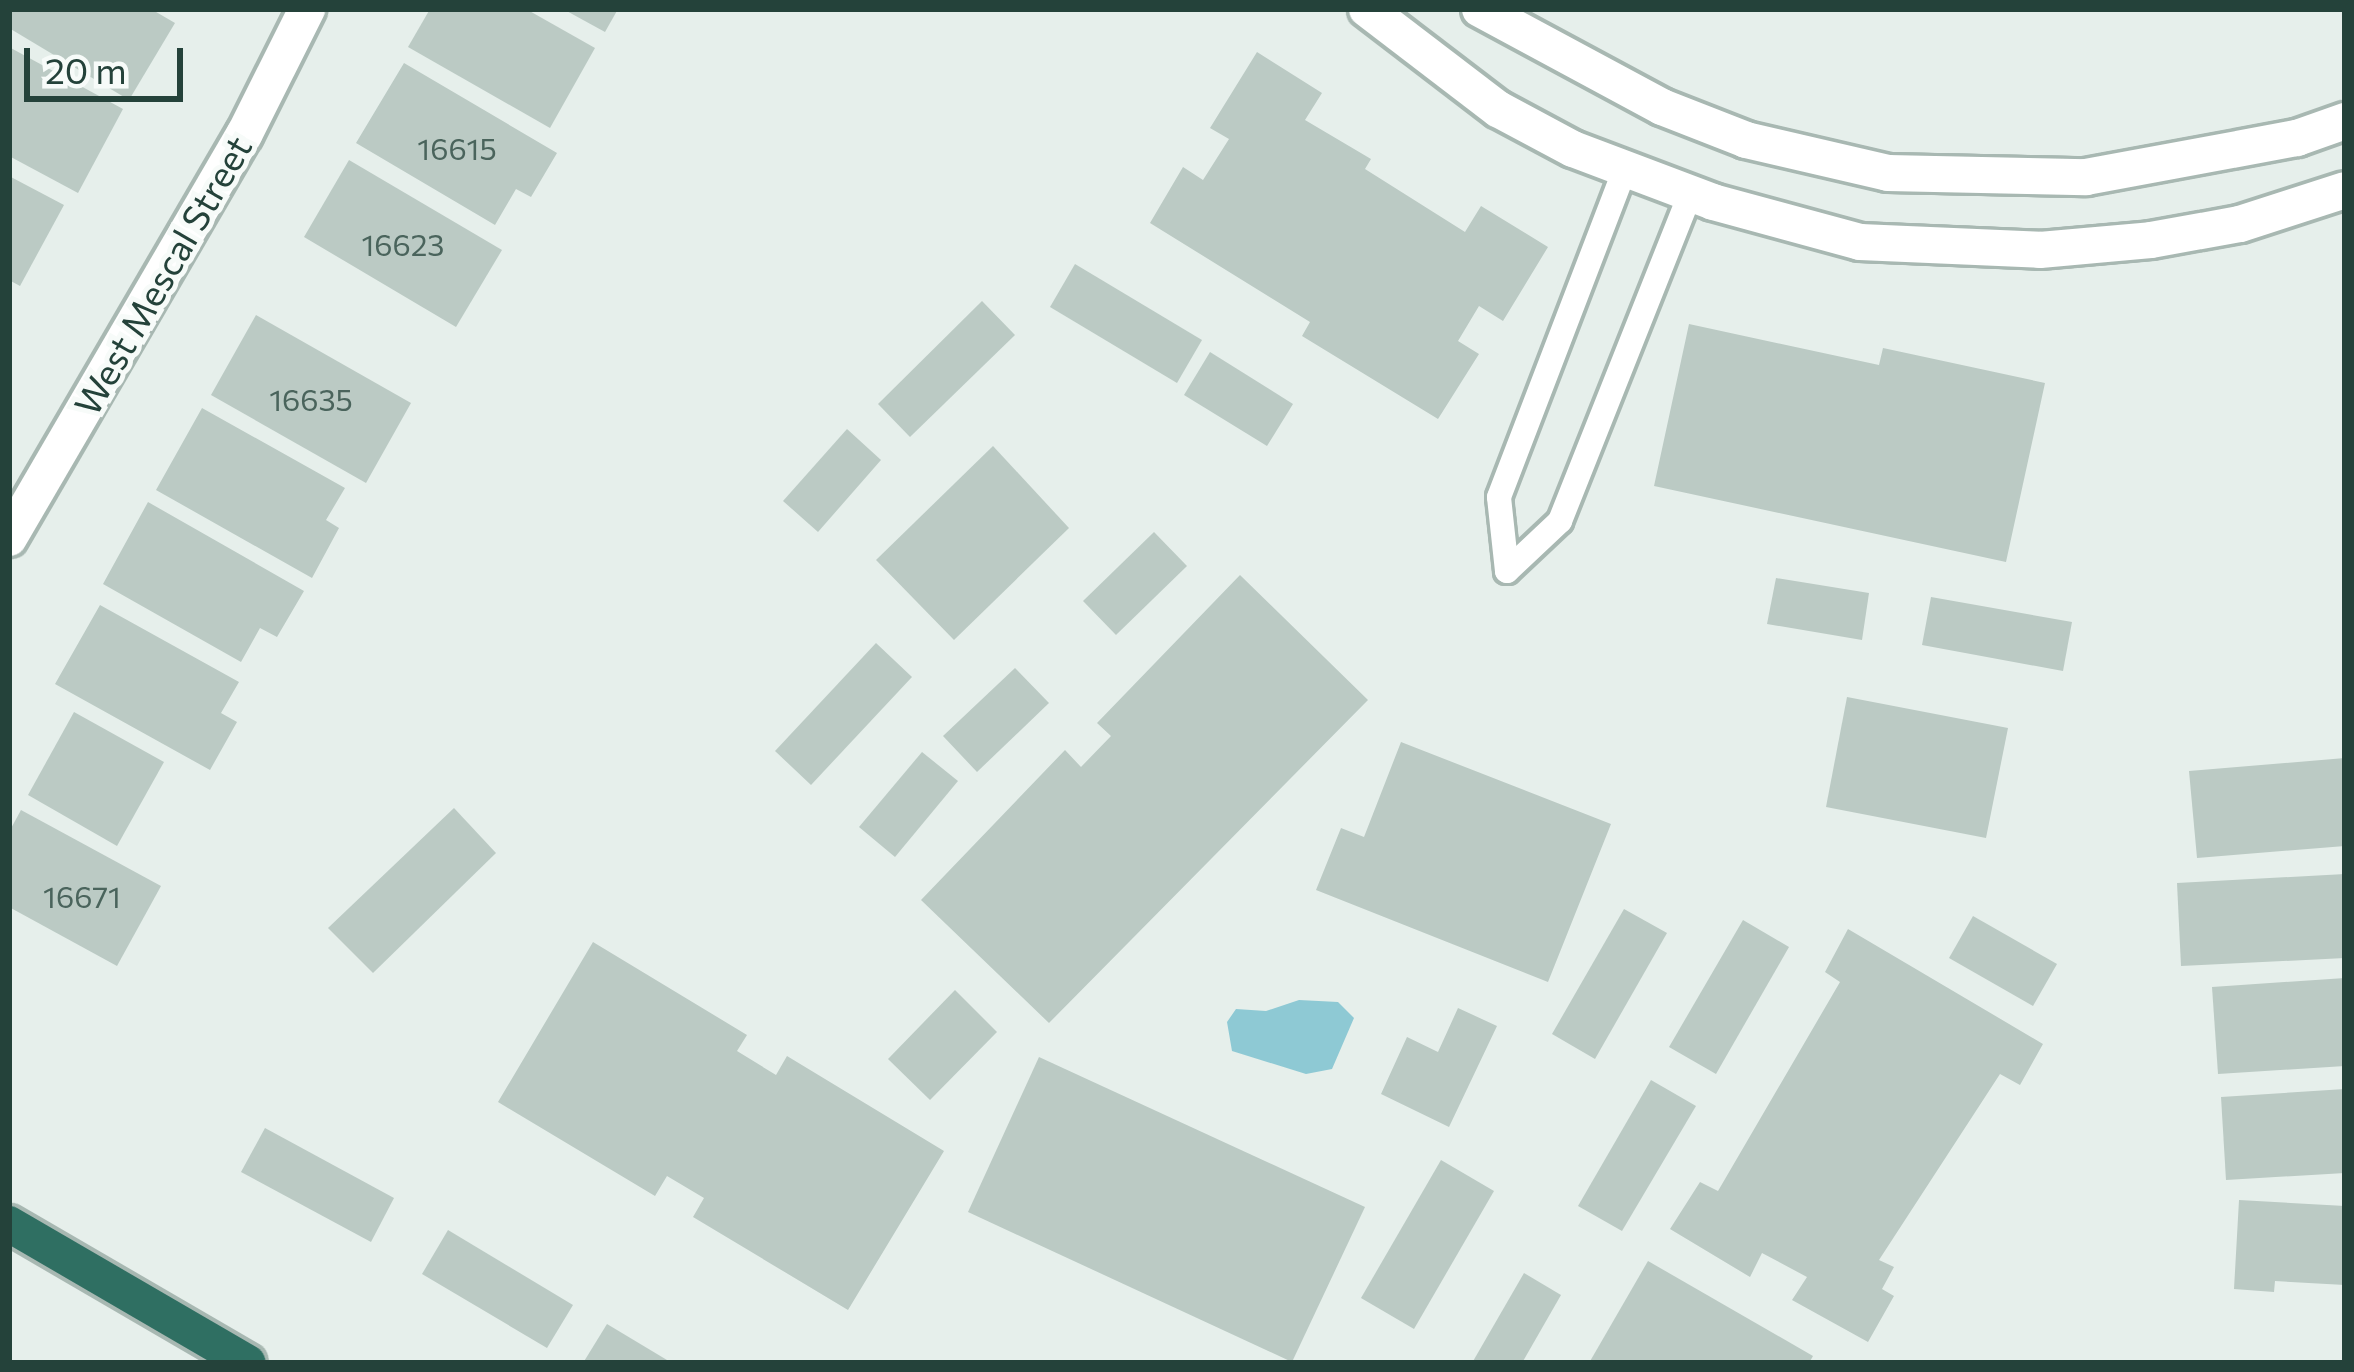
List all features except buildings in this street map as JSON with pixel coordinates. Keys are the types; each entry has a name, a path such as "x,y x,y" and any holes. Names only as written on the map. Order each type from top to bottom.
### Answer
{"highway":[{"path":"9,1224 248,1363"}],"street":[{"name":"West Mescal Street","path":"9,538 244,135 307,9"},
{"path":"1366,9 1498,109 1624,171 1690,195 1860,242 2040,250 2240,224 2345,190"},
{"path":"1480,9 1662,106 1746,140 1888,172 2086,177 2297,139 2345,121"}],"lane":[{"path":"1624,171 1498,497 1507,571 1560,521 1690,195"}],"water":[{"path":"1299,1000 1338,1002 1354,1018 1332,1069 1306,1074 1232,1051 1227,1022 1236,1009 1266,1011"}]}
